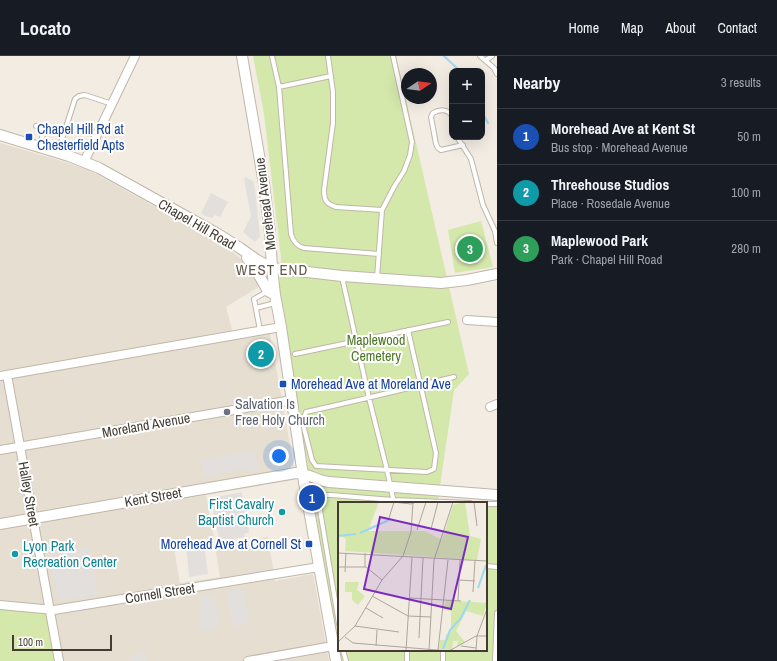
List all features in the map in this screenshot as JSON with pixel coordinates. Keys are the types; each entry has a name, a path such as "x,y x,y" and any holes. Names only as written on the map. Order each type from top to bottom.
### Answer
{"street":[{"path":"84,162 135,56"},
{"name":"Morehead Avenue","path":"242,56 264,184 270,233 273,296 281,327 303,473 336,661"},
{"name":"Chapel Hill Road","path":"0,135 58,152 114,176 213,231 260,262 272,268 342,276 440,283 467,280 497,274"},
{"path":"240,248 273,296"},
{"path":"467,320 497,322"},
{"path":"4,376 281,327"},
{"name":"Halley Street","path":"4,376 20,447 59,661"},
{"name":"Moreland Avenue","path":"0,450 292,400"},
{"path":"303,473 325,482 497,495"},
{"name":"Kent Street","path":"0,524 251,480 303,473"},
{"name":"Cornell Street","path":"0,605 62,609 319,567"},
{"path":"248,661 333,646"}],"lane":[{"path":"272,56 279,88 291,234 295,243 299,247 304,248 379,254"},
{"path":"328,56 333,92 333,123 324,196 331,206 382,210"},
{"path":"377,279 382,210 404,172 412,149 412,142 393,56"},
{"path":"480,56 494,68 497,74"},
{"path":"486,60 492,56"},
{"path":"279,88 331,76"},
{"path":"58,152 75,99 79,96 85,95 112,104"},
{"path":"449,113 442,110 433,113 430,117 436,144 441,150 463,145"},
{"path":"36,126 55,132"},
{"path":"39,147 45,129"},
{"path":"459,140 471,159 483,205 495,231 497,243"},
{"path":"342,276 393,501"},
{"path":"256,308 273,296"},
{"path":"260,330 254,299 273,296"},
{"path":"295,354 448,322"},
{"path":"408,330 421,385 436,453 434,469 427,472 316,466 312,460 304,428 304,417 306,412 370,398 421,385 454,377"},
{"path":"338,618 319,499 322,496 331,495 393,501 449,502"},
{"path":"487,566 497,567"},
{"path":"333,590 338,589"},
{"path":"495,661 497,613"},
{"path":"343,651 346,661"}],"shaded area":[{"path":"0,143 65,162 100,176 225,246 240,258 251,271 260,286 226,307 233,339 268,333 270,334 294,467 294,480 206,495 214,538 173,543 180,583 220,577 215,546 268,537 275,581 313,574 329,661 56,661 0,608"},
{"path":"245,177 253,181 255,189 260,237 255,242 243,232 251,216 244,180"},
{"path":"211,193 228,202 220,217 215,215 212,218 201,213"},
{"path":"255,451 259,469 247,472 246,469 204,477 200,460"},
{"path":"242,492 249,532 244,534 245,537 222,541 219,539 211,498"},
{"path":"204,543 208,574 189,577 186,545"},
{"path":"89,547 98,595 65,600 60,599 57,595 49,554"},
{"path":"243,588 250,623 233,627 226,591"},
{"path":"213,595 219,627 201,631 198,613 202,612 199,597"},
{"path":"145,650 146,661 129,661 129,657"}],"green space":[{"name":"Maplewood Cemetery","path":"253,56 396,56 401,78 401,104 407,104 469,374 454,390 438,500 463,502 338,502 338,649 279,290 281,257 264,114"},
{"path":"481,221 493,267 455,273 448,230"},
{"name":"Maplewood Cemetery","path":"487,504 497,504 497,661 340,661 338,651 487,651"},
{"path":"0,608 48,614 56,661 0,661"}],"waterway":[{"path":"444,56 457,68"},
{"path":"485,118 488,123"}],"place":[{"name":"Chapel Hill Rd at Chesterfield Apts","path":"29,137"},
{"name":"Maplewood Park","path":"470,249"},
{"name":"Threehouse Studios","path":"261,354"},
{"name":"Morehead Ave at Moreland Ave","path":"283,384"},
{"name":"Salvation Is Free Holy Church","path":"227,412"},
{"name":"Morehead Ave at Kent St","path":"312,498"},
{"name":"First Cavalry Baptist Church","path":"282,512"},
{"name":"Morehead Ave at Cornell St","path":"309,544"},
{"name":"Lyon Park Recreation Center","path":"15,554"}],"district":[{"name":"WEST END","path":"272,270"}]}
